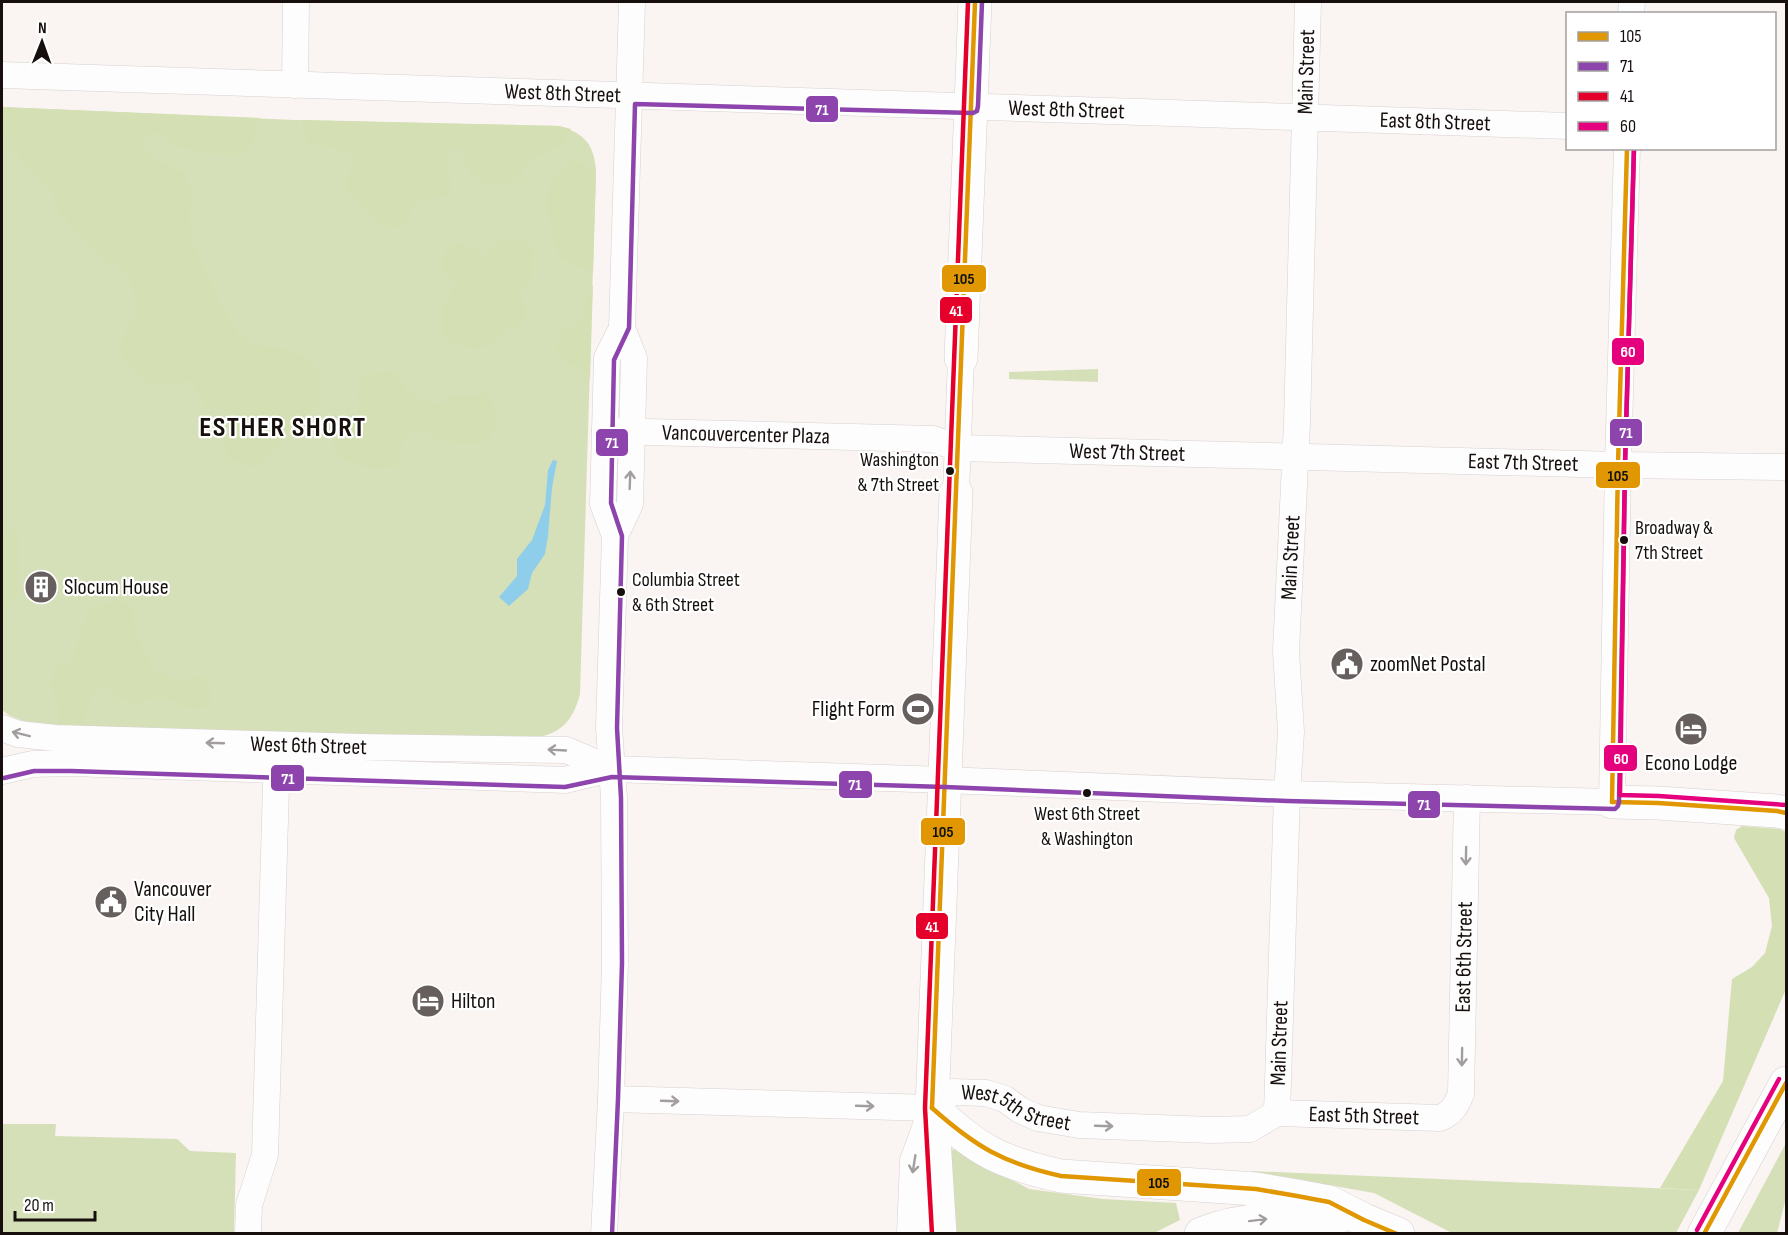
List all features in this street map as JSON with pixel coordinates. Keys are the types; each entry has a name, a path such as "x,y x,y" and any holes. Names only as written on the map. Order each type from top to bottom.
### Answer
{"main road":[{"path":"961,358 975,2"},
{"path":"940,1233 932,1108 956,493"},
{"path":"1612,802 1658,802 1786,813"},
{"path":"1704,1233 1786,1083"},
{"path":"932,1108 965,1136 991,1153 1035,1170 1061,1176 1101,1180 1266,1191 1329,1202 1364,1220 1398,1233"},
{"path":"1201,1233 1227,1225 1271,1218 1364,1220"}],"street":[{"path":"295,85 296,2"},
{"path":"615,536 630,504 634,358 622,328 632,2"},
{"name":"Main Street","path":"1277,1113 1291,732 1286,651 1295,457 1308,2"},
{"name":"West 8th Street","path":"2,75 1304,117"},
{"name":"East 8th Street","path":"1304,117 1566,126"},
{"path":"1287,794 1612,802 1627,150"},
{"path":"604,1233 612,1099 615,963 615,866 609,728 615,536 603,504 607,358 622,328"},
{"path":"956,493 961,358"},
{"name":"Vancouvercenter Plaza","path":"605,431 933,440 958,448"},
{"name":"West 7th Street","path":"958,448 1295,457"},
{"name":"East 7th Street","path":"1295,457 1786,467"},
{"name":"West 6th Street","path":"2,728 18,734 45,738 278,738 566,750 611,769"},
{"path":"248,1233 249,1205 265,1155 278,738"},
{"name":"West 6th Street","path":"2,771 44,763 566,780 611,769 1287,794"},
{"name":"East 6th Street","path":"1449,1114 1456,1107 1461,1094 1467,798"},
{"name":"West 5th Street","path":"612,1099 932,1108 952,1092 986,1093 1005,1099 1020,1110 1038,1118 1063,1123 1211,1130 1250,1129 1277,1113"},
{"path":"910,1233 912,1161 932,1108"},
{"name":"East 5th Street","path":"1277,1113 1440,1118 1449,1114"}],"green space":[{"path":"2,107 295,120 559,126 575,132 586,141 593,153 596,170 580,694 573,713 563,726 548,734 528,739 34,725 10,716 2,710"},
{"path":"2,107 260,118 254,141 240,154 215,154 178,148 155,132 144,137 141,146 150,156 184,173 194,194 188,218 195,248 238,334 253,345 290,349 312,362 321,371 322,392 318,407 297,423 271,456 254,468 228,457 223,441 234,416 222,409 207,408 196,394 193,381 167,386 145,385 120,351 125,332 138,311 127,274 108,261 77,232 57,209 52,192 2,138"},
{"path":"302,120 559,126 571,129 562,145 532,160 517,180 499,187 483,185 467,172 461,150 453,147 445,157 451,186 450,192 443,197 419,202 413,209 408,223 399,228 382,224 360,207 348,194 347,182 352,163 349,155 336,149 308,143 303,133"},
{"path":"574,161 584,164 596,175 593,273 559,258 548,217 548,191 553,179 561,169"},
{"path":"518,238 533,246 532,277 520,292 527,310 520,328 507,331 492,345 473,349 451,344 443,338 441,309 456,284 442,267 446,248 461,242 485,255 502,241"},
{"path":"593,285 590,379 555,349 559,336 584,314 585,301"},
{"path":"1098,369 1098,382 1009,379 1009,372"},
{"path":"385,370 398,374 410,394 425,401 442,404 451,395 486,394 497,415 493,434 487,440 470,445 451,443 425,431 411,433 403,436 403,448 398,466 371,470 341,459 332,442 337,428 355,420 359,408 356,396 360,379"},
{"path":"2,521 4,527 19,533 18,596 9,606 2,626"},
{"path":"116,599 132,606 140,642 148,658 160,672 177,681 198,675 212,684 211,703 207,708 189,709 164,697 153,697 137,704 121,699 113,692 101,687 91,699 81,726 57,726 59,706 50,688 54,668 73,660 87,612"},
{"path":"1742,826 1780,829 1786,832 1786,989 1699,1190 1660,1188 1723,1081 1732,979 1752,967 1765,953 1772,926 1769,898 1734,838 1736,830"},
{"path":"2,1124 56,1124 55,1136 177,1139 190,1151 236,1153 234,1233 2,1233"},
{"path":"1786,1143 1786,1198 1777,1233 1738,1233"},
{"path":"954,1149 1029,1189 1103,1199 1176,1203 1180,1220 1154,1233 954,1233 950,1151"},
{"path":"1250,1171 1699,1190 1676,1233 1454,1234 1374,1193"}],"water":[{"path":"553,460 557,461 545,554 532,573 528,589 509,606 499,597 517,576 517,559 532,540 545,505 548,470"}],"transit line":[{"name":"41","path":"932,1234 925,1108 968,2"},
{"name":"105","path":"932,1108 975,2"},
{"name":"71","path":"612,1234 622,963 621,798 617,728 622,536 611,503 614,360 629,328 635,104 973,113 977,111 978,106 982,2"},
{"name":"105","path":"1612,802 1627,150"},
{"name":"71","path":"4,778 34,771 71,771 565,787 612,777 945,787 1287,801 1615,809 1619,802 1634,150"},
{"name":"60","path":"1634,150 1625,465 1620,795 1786,805"},
{"name":"105","path":"1612,802 1658,803 1786,813"},
{"name":"60","path":"1697,1230 1779,1079"},
{"name":"105","path":"1704,1234 1786,1083"},
{"name":"105","path":"932,1108 991,1152 1041,1171 1061,1176 1256,1189 1297,1196 1329,1202 1397,1234"}],"place":[{"name":"Washington & 7th Street","path":"950,471"},
{"name":"Broadway & 7th Street","path":"1624,540"},
{"name":"Slocum House","path":"41,587"},
{"name":"Columbia Street & 6th Street","path":"621,592"},
{"name":"zoomNet Postal","path":"1347,664"},
{"name":"Flight Form","path":"918,709"},
{"name":"Econo Lodge","path":"1691,729"},
{"name":"West 6th Street & Washington","path":"1087,793"},
{"name":"Vancouver City Hall","path":"111,902"},
{"name":"Hilton","path":"428,1001"}],"district":[{"name":"ESTHER SHORT","path":"283,427"}]}
